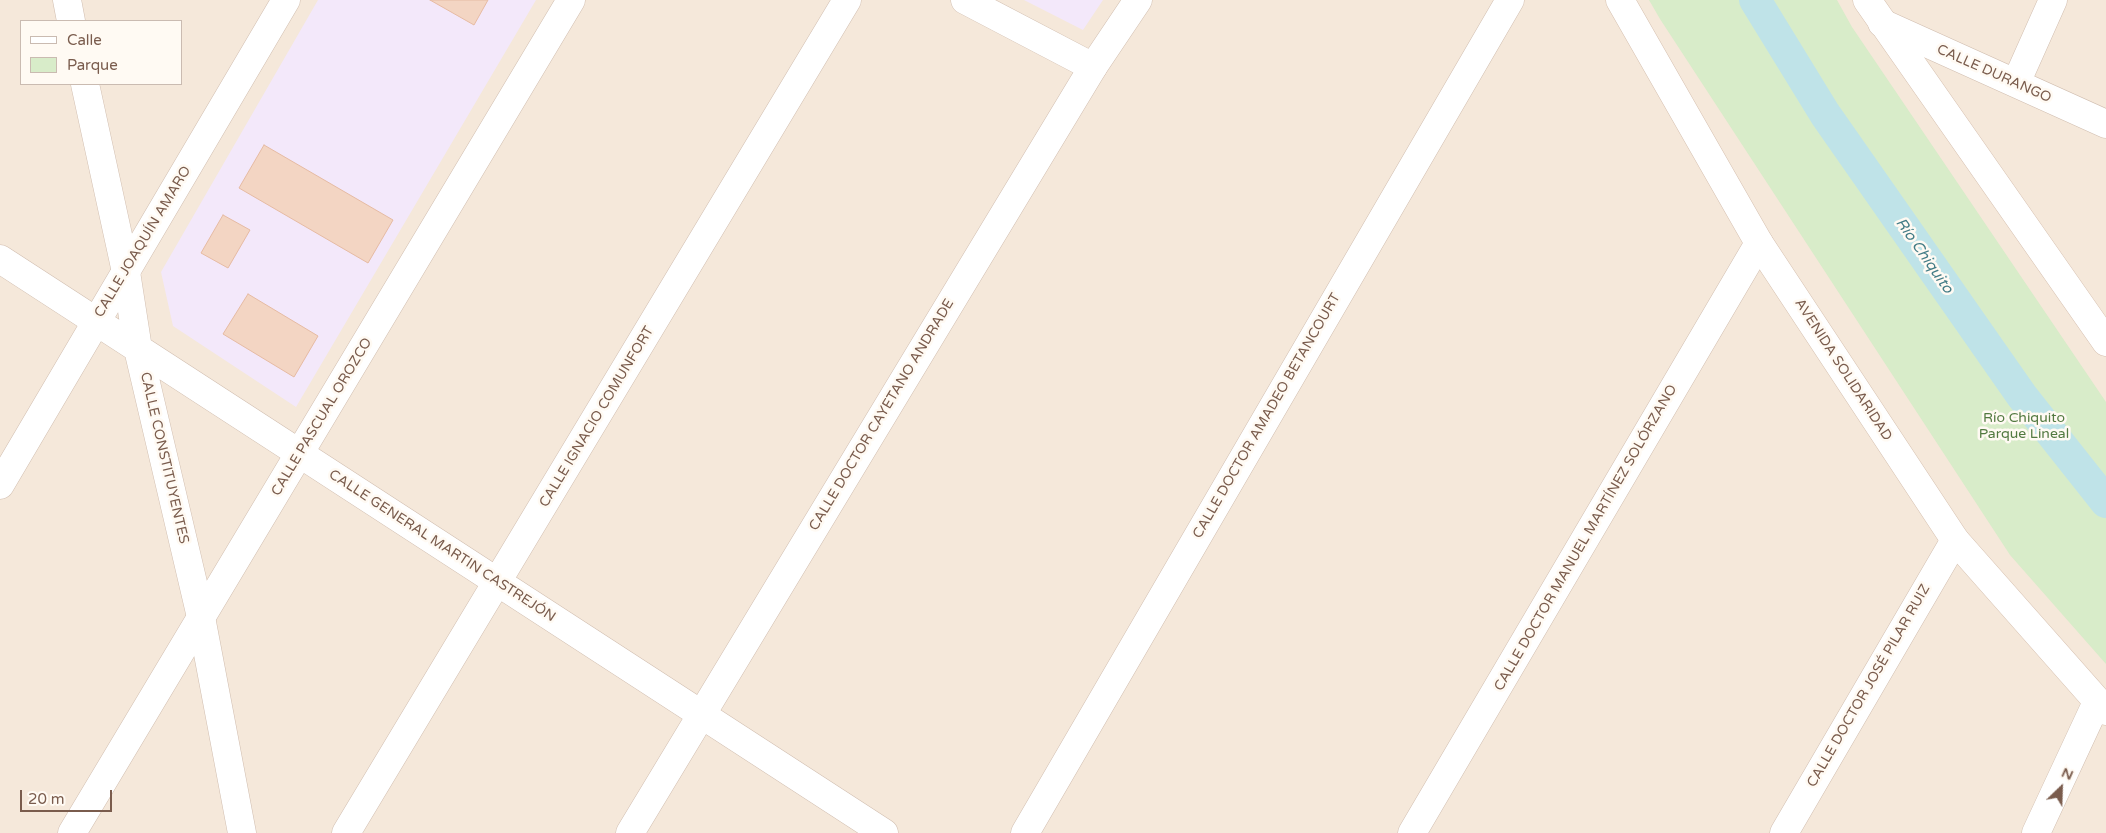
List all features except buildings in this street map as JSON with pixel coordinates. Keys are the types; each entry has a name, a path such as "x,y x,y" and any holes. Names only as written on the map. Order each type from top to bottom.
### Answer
{"street":[{"path":"67,0 71,20"},
{"name":"CALLE JOAQUÍN AMARO","path":"0,485 286,0"},
{"name":"CALLE PASCUAL OROZCO","path":"72,833 571,0"},
{"name":"CALLE IGNACIO COMUNFORT","path":"346,833 847,0"},
{"path":"965,0 1093,67"},
{"name":"CALLE DOCTOR CAYETANO ANDRADE","path":"630,833 1093,67 1138,0"},
{"name":"CALLE DOCTOR AMADEO BETANCOURT","path":"1025,833 1510,0"},
{"name":"AVENIDA SOLIDARIDAD","path":"1620,0 1759,243 1955,540 2102,706"},
{"path":"2016,83 2053,0"},
{"path":"1873,7 2106,342"},
{"name":"CALLE DURANGO","path":"1873,7 2016,83 2106,124"},
{"name":"CALLE CONSTITUYENTES","path":"85,85 126,272 138,349 202,617 242,833"},
{"name":"CALLE DOCTOR MANUEL MARTÍNEZ SOLÓRZANO","path":"1412,833 1759,243"},
{"name":"CALLE GENERAL MARTIN CASTREJÓN","path":"0,259 884,833"},
{"name":"CALLE DOCTOR JOSÉ PILAR RUIZ","path":"1784,833 1955,540"},
{"path":"2036,833 2102,706"}],"shaded area":[{"path":"0,0 2106,0 2106,833 0,833"},
{"path":"318,0 536,0 296,407 173,326 161,272"},
{"path":"1024,0 1103,0 1083,30"}],"green space":[{"name":"Río Chiquito Parque Lineal","path":"1649,0 1837,0 1852,27 2106,402 2106,664 2010,555"}],"waterway":[{"name":"Río Chiquito","path":"1755,0 1825,114 2022,396 2106,502"}]}
